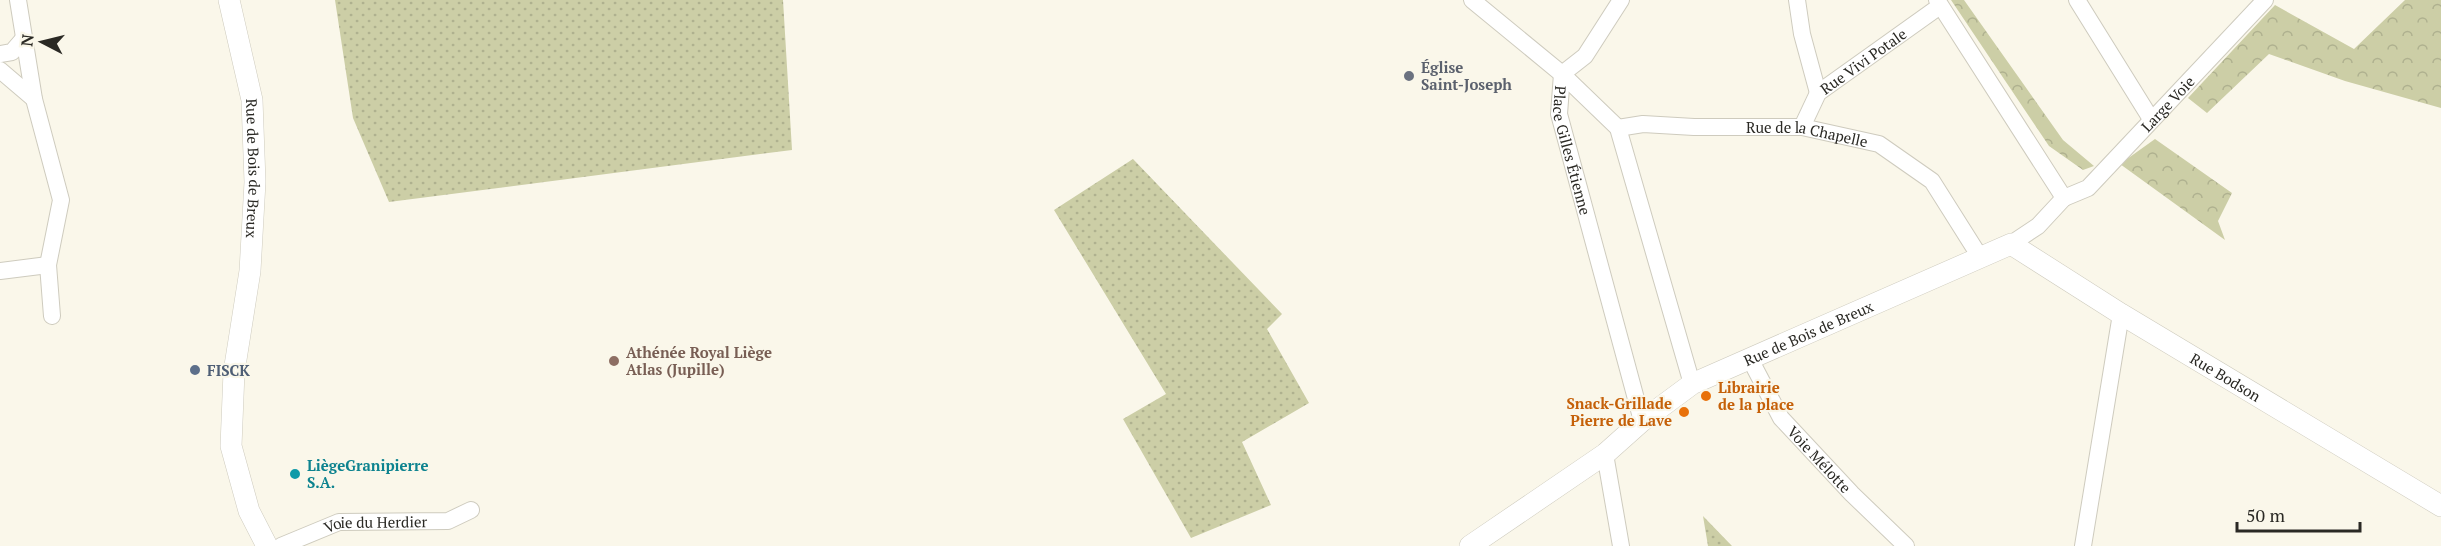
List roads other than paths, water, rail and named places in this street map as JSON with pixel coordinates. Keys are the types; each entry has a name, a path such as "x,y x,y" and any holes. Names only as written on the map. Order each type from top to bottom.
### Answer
{"street":[{"path":"18,0 34,99 60,200 48,265 52,316"},
{"name":"Rue de Bois de Breux","path":"229,0 252,100 255,182 250,271 234,372 231,446 249,511 267,546"},
{"path":"1472,0 1562,74 1585,56 1621,0"},
{"path":"1797,0 1818,93"},
{"path":"2077,0 2151,119"},
{"name":"Large Voie","path":"2064,198 2088,188 2265,0"},
{"path":"1939,3 2064,198 2038,226 2011,244"},
{"name":"Rue Vivi Potale","path":"1802,127 1818,93 1939,3"},
{"path":"0,54 12,52 24,38"},
{"path":"0,70 34,99"},
{"name":"Place Gilles Étienne","path":"1562,74 1559,114 1642,421"},
{"name":"Place Gilles Étienne","path":"1562,74 1618,128 1692,384"},
{"name":"Rue de la Chapelle","path":"1618,128 1642,124 1694,127 1802,127 1879,144 1932,182 1980,257"},
{"name":"Rue de Bois de Breux","path":"1470,546 1605,454 1642,421 1692,384 2011,244"},
{"name":"Rue Bodson","path":"2011,244 2121,314 2441,506"},
{"path":"0,271 48,265"},
{"path":"2083,546 2121,314"},
{"name":"Voie Mélotte","path":"1750,359 1781,418 1852,494 1906,546"},
{"path":"1605,454 1621,546"},
{"name":"Voie du Herdier","path":"281,546 339,522 448,521 471,510"}],"place":[{"name":"Église Saint-Joseph","path":"1409,76"},
{"name":"Athénée Royal Liège Atlas (Jupille)","path":"614,361"},
{"name":"FISCK","path":"195,370"},
{"name":"Librairie de la place","path":"1706,396"},
{"name":"Snack-Grillade Pierre de Lave","path":"1684,412"},
{"name":"LiègeGranipierre S.A.","path":"295,474"}]}
